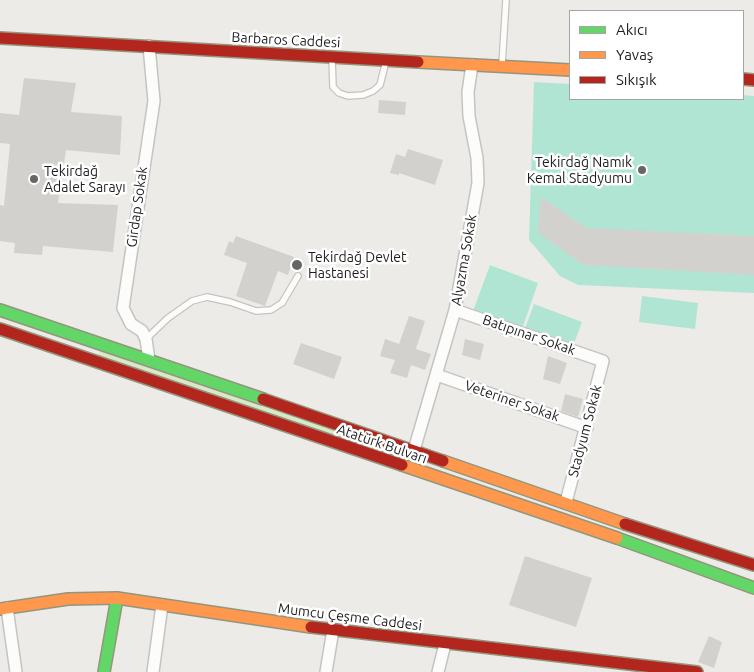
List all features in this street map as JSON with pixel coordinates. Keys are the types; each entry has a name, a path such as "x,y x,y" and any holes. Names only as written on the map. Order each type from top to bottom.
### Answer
{"main road":[{"name":"Barbaros Caddesi","path":"0,38 569,70"},
{"name":"Atatürk Bulvarı","path":"0,310 693,547 754,565"},
{"name":"Atatürk Bulvarı","path":"0,329 652,550 754,588"},
{"name":"Mumcu Çeşme Caddesi","path":"3,608 68,598 118,598 334,630 654,670 697,672"},
{"path":"104,672 118,598"}],"street":[{"name":"Girdap Sokak","path":"146,339 142,332 131,324 123,308 154,101 149,46"},
{"name":"Alyazma Sokak","path":"414,450 437,375 454,310 478,183 469,116 468,92 472,65"},
{"name":"Batıpınar Sokak","path":"454,310 604,361"},
{"path":"146,339 150,360"},
{"name":"Stadyum Sokak","path":"566,502 604,361"},
{"name":"Veteriner Sokak","path":"437,375 587,428"},
{"path":"153,672 162,605"},
{"path":"3,608 16,672"},
{"path":"326,672 334,630"},
{"path":"438,672 445,644"}],"lane":[{"path":"502,65 506,0"},
{"path":"332,58 331,78 333,88 339,93 348,96 363,95 373,91 380,84 386,61"},
{"path":"146,339 168,318 192,301 208,297 256,311 271,310 282,303 298,276"}],"green space":[{"name":"Tekirdağ Namık Kemal Stadyumu","path":"534,82 569,84 569,100 744,100 744,95 754,96 754,293 578,285 560,276 529,240"},
{"path":"490,265 538,283 521,332 472,314"},
{"path":"642,296 698,303 695,329 639,322"},
{"path":"534,304 582,322 572,349 524,331"},
{"path":"100,351 340,433 339,438 98,356"}],"building":[{"name":"Tekirdağ Adalet Sarayı","path":"24,78 76,83 71,112 122,116 120,155 66,150 58,203 118,205 113,252 43,246 42,255 14,253 15,243 0,241 0,205 4,206 10,144 0,143 0,113 19,115"},
{"path":"379,100 406,102 405,115 378,113"},
{"path":"408,149 443,160 435,185 399,173 399,175 390,173 396,154 405,157"},
{"path":"541,197 586,228 754,236 754,275 584,265 538,233"},
{"path":"236,236 294,257 288,275 278,271 265,306 236,296 247,263 224,255 229,241 233,243"},
{"path":"409,316 425,321 416,349 431,354 425,370 411,365 407,378 390,373 395,360 380,356 385,339 399,344"},
{"path":"465,339 484,344 480,360 462,355"},
{"path":"301,343 342,357 334,379 293,364"},
{"path":"548,356 567,363 560,384 543,379"},
{"path":"565,394 583,399 578,417 561,411"},
{"path":"525,556 592,578 576,627 509,605"},
{"path":"709,636 722,642 714,668 698,662"}],"traffic: fast":[{"path":"0,310 263,399"},
{"path":"617,538 754,588"},
{"path":"104,672 117,598"}],"traffic: slow":[{"path":"418,62 569,70"},
{"path":"443,461 625,524"},
{"path":"402,465 617,538"},
{"path":"0,609 68,599 117,598 311,627"}],"traffic: jam":[{"path":"0,38 418,62"},
{"path":"744,79 754,80"},
{"path":"0,329 402,465"},
{"path":"263,399 443,461"},
{"path":"625,524 754,565"},
{"path":"311,627 697,672"}],"place":[{"name":"Tekirdağ Namık Kemal Stadyumu","path":"642,170"},
{"name":"Tekirdağ Adalet Sarayı","path":"34,179"},
{"name":"Tekirdağ Devlet Hastanesi","path":"297,265"}]}
